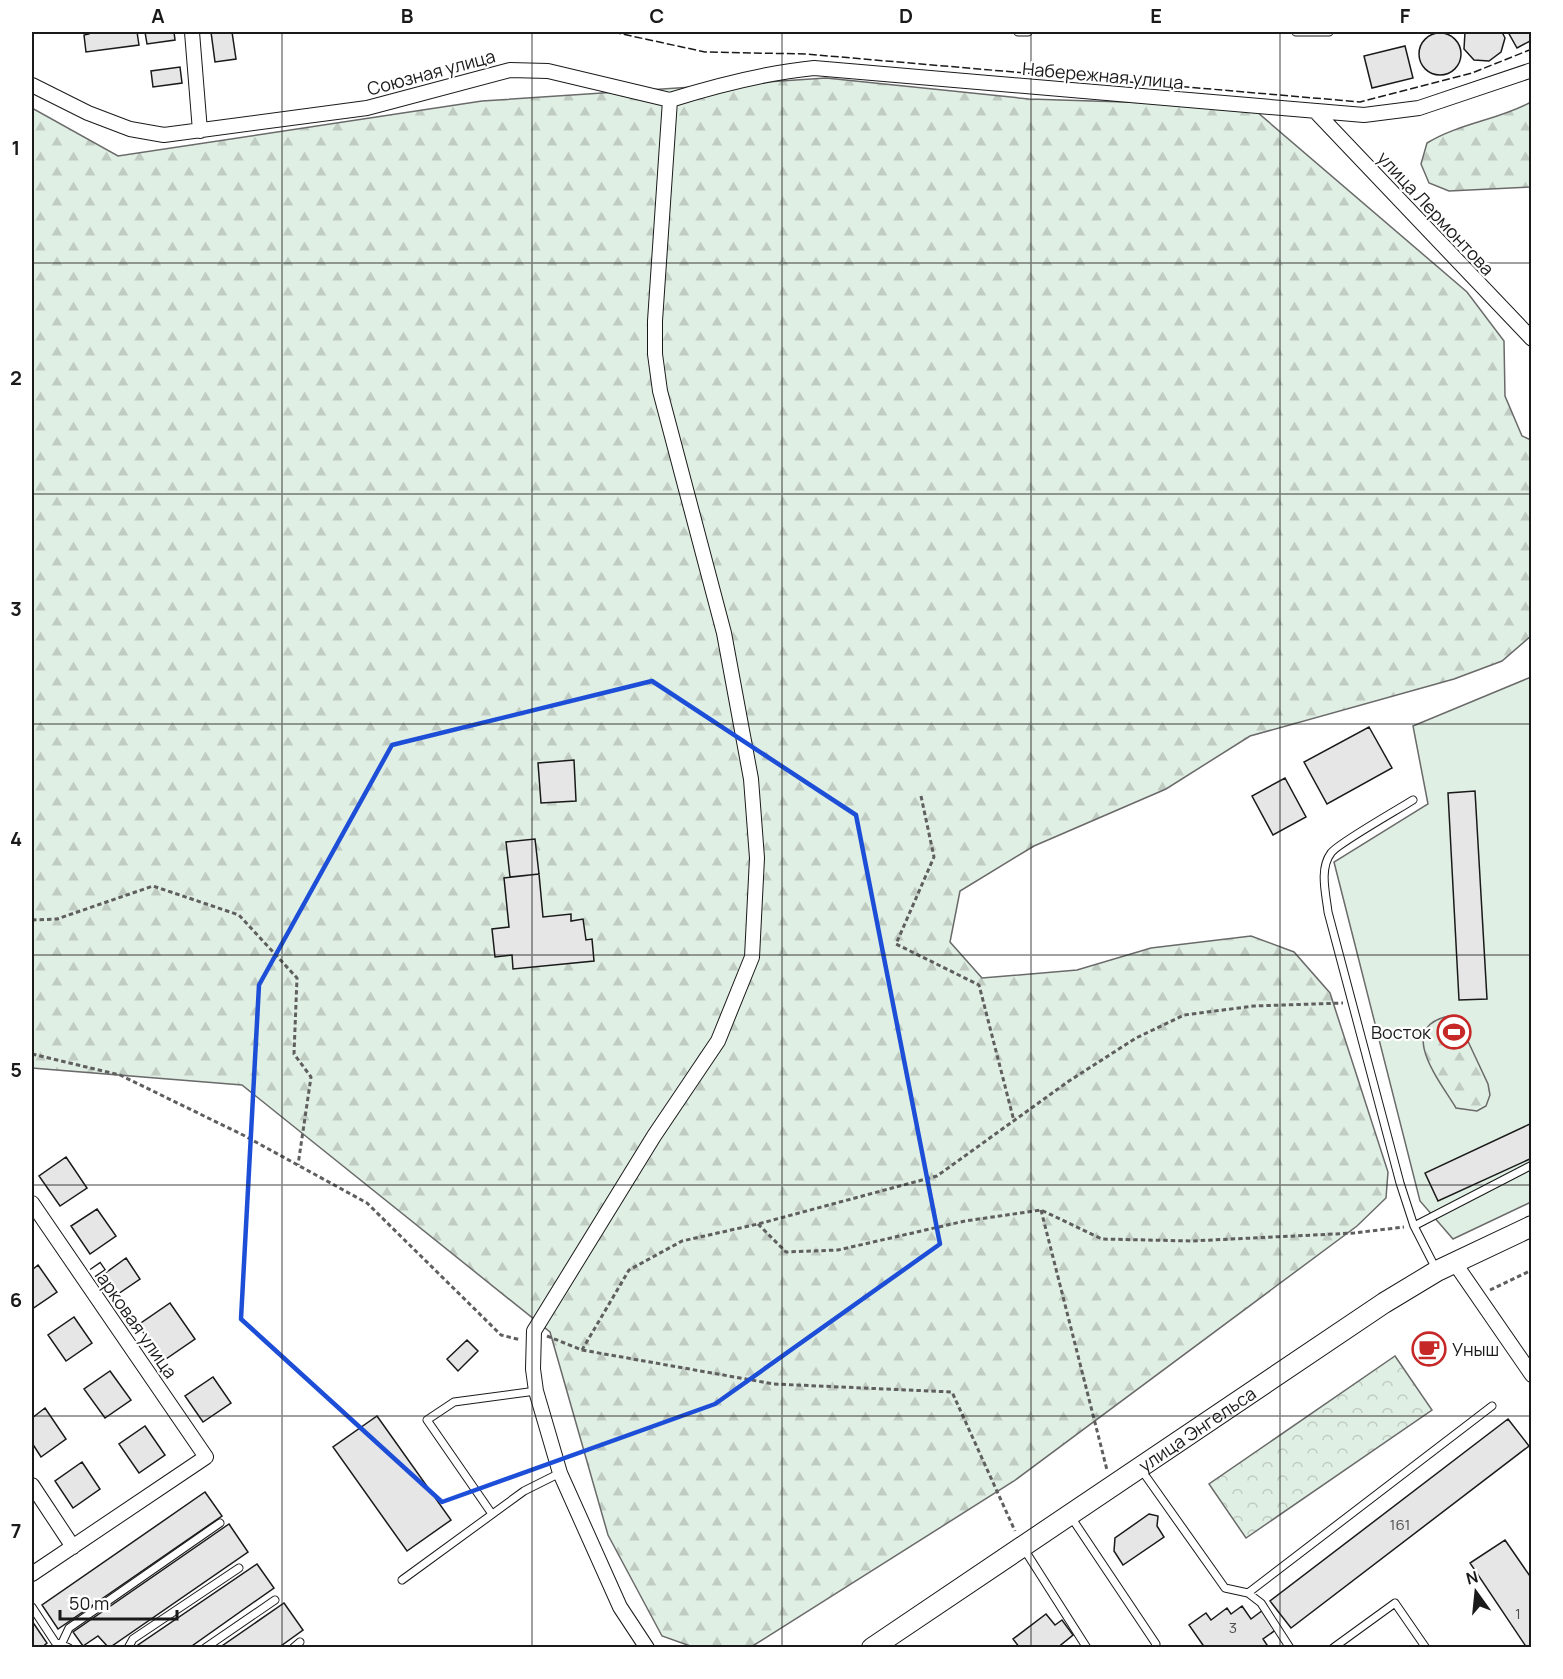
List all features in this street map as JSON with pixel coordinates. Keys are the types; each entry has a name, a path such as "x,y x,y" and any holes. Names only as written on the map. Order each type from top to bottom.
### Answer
{"main road":[{"name":"улица Энгельса","path":"872,1647 1139,1467 1445,1266 1532,1226"}],"street":[{"path":"192,32 200,131"},
{"name":"Набережная улица","path":"670,100 732,81 814,68 1364,115 1419,108 1532,70"},
{"name":"Союзная улица","path":"32,85 88,113 130,129 164,135 367,108 510,70 548,71 670,100"},
{"path":"647,1647 620,1607 560,1473 536,1391 533,1337 654,1136 718,1041 742,984 753,947 757,858 751,779 724,633 663,401 655,354 670,100"},
{"name":"улица Лермонтова","path":"1315,111 1532,339"},
{"name":"Парковая улица","path":"32,1203 206,1457 73,1547"},
{"path":"1445,1266 1477,1296 1532,1375"},
{"path":"32,1485 73,1547 32,1574"}],"lane":[{"path":"1018,32 1028,32"},
{"path":"1296,32 1329,32"},
{"path":"1413,800 1331,852 1325,868 1328,912 1414,1226 1445,1266"},
{"path":"1414,1226 1532,1165"},
{"path":"492,1514 427,1420 454,1402 536,1391"},
{"path":"1248,1593 1492,1406"},
{"path":"1139,1467 1225,1588 1248,1593 1261,1603 1290,1647"},
{"path":"402,1580 525,1491 560,1473"},
{"path":"1070,1515 1156,1644 1154,1647"},
{"path":"32,1607 55,1642 65,1646 69,1628 220,1523"},
{"path":"1022,1545 1087,1647"},
{"path":"128,1647 133,1640 239,1568"},
{"path":"205,1647 275,1600"},
{"path":"1333,1647 1395,1604 1426,1647"}],"path":[{"path":"921,796 934,856 896,944 979,985 1014,1120"},
{"path":"32,920 57,919 153,886 239,915 297,978 294,1054 311,1077 298,1165"},
{"path":"582,1350 629,1270 682,1241 758,1224 937,1176 1014,1120 1136,1038 1184,1015 1254,1006 1353,1003"},
{"path":"32,1054 120,1075 243,1135 367,1203 501,1335 533,1337 582,1350 774,1384 952,1392 1022,1545"},
{"path":"758,1224 786,1252 838,1250 965,1221 1041,1210 1102,1239 1192,1241 1354,1233 1414,1226"},
{"path":"1041,1210 1111,1486"},
{"path":"1477,1296 1532,1269"}],"highlighted area":[{"path":"652,681 856,815 940,1244 715,1404 442,1502 241,1319 259,985 392,745"}],"green space":[{"path":"826,78 1029,99 1250,106 1467,292 1504,341 1505,396 1522,436 1531,440 1531,636 1502,661 1454,679 1250,736 1166,789 1034,846 960,891 950,942 982,978 1077,970 1151,948 1251,936 1294,952 1330,993 1388,1172 1386,1198 1357,1226 1014,1481 751,1647 693,1647 662,1636 608,1535 550,1332 242,1085 32,1068 32,108 118,156 482,101"},
{"path":"1531,102 1531,187 1449,191 1429,183 1421,164 1427,143"},
{"name":"Восток","path":"1531,677 1531,1202 1453,1239 1420,1201 1334,862 1428,804 1413,726"},
{"path":"1449,1016 1458,1020 1488,1084 1490,1095 1486,1106 1477,1111 1456,1108 1426,1056 1423,1043 1425,1031 1433,1022"},
{"path":"1395,1356 1432,1410 1246,1538 1209,1484"}],"building":[{"path":"89,32 137,32 139,45 86,52 84,35"},
{"path":"145,32 174,32 175,40 147,44"},
{"path":"211,32 232,32 236,59 215,62"},
{"path":"1465,32 1502,32 1505,38 1501,52 1489,61 1474,60 1464,49"},
{"path":"1508,32 1532,32 1532,40 1517,48"},
{"path":"1440,33 1455,39 1461,54 1455,69 1440,75 1425,69 1419,54 1425,39"},
{"path":"1405,46 1413,78 1372,88 1364,56"},
{"path":"180,67 182,83 153,87 151,71"},
{"path":"1369,727 1392,768 1327,804 1304,762"},
{"path":"574,760 576,801 541,803 538,763"},
{"path":"1285,778 1306,817 1273,835 1252,796"},
{"path":"1475,791 1487,999 1459,1000 1448,793"},
{"path":"535,839 539,874 510,877 506,842"},
{"path":"539,874 543,917 571,914 571,921 583,919 586,940 592,939 594,961 513,969 512,955 495,957 492,929 509,927 504,878"},
{"path":"1532,1123 1532,1158 1438,1201 1425,1173"},
{"path":"66,1157 87,1188 60,1206 39,1176"},
{"path":"97,1209 116,1236 90,1254 71,1226"},
{"path":"126,1258 140,1279 118,1294 104,1274"},
{"path":"38,1265 57,1292 32,1309 32,1270"},
{"path":"170,1303 195,1339 163,1361 138,1325"},
{"path":"74,1317 92,1343 66,1361 48,1335"},
{"path":"467,1340 478,1351 458,1371 447,1359"},
{"path":"110,1371 131,1400 105,1418 84,1389"},
{"path":"213,1377 231,1403 203,1422 185,1396"},
{"path":"45,1408 66,1439 41,1457 32,1443 32,1418"},
{"path":"377,1416 451,1520 407,1551 333,1447"},
{"path":"1508,1419 1529,1446 1291,1628 1270,1601"},
{"path":"145,1426 165,1455 139,1473 119,1444"},
{"path":"82,1462 100,1489 73,1508 55,1481"},
{"path":"205,1492 222,1516 58,1629 42,1605"},
{"path":"1149,1514 1158,1516 1157,1526 1164,1537 1123,1565 1114,1551 1115,1538"},
{"path":"229,1524 248,1552 109,1648 98,1636 83,1646 73,1632"},
{"path":"1505,1540 1532,1579 1532,1648 1527,1648 1470,1563"},
{"path":"257,1564 274,1588 189,1648 140,1648 138,1645"},
{"path":"284,1603 303,1630 278,1648 219,1648"},
{"path":"1242,1606 1251,1619 1263,1610 1277,1629 1263,1639 1269,1648 1205,1648 1189,1625 1206,1613 1211,1620 1227,1608 1231,1614"},
{"path":"1046,1614 1055,1625 1062,1620 1073,1635 1057,1648 1020,1648 1013,1639"},
{"path":"32,1621 47,1643 41,1648 32,1648"}],"fence":[{"path":"613,32 705,52 806,54 1360,102 1472,73 1532,49"}],"place":[{"name":"Восток","path":"1454,1032"},
{"name":"Уныш","path":"1429,1349"}]}
